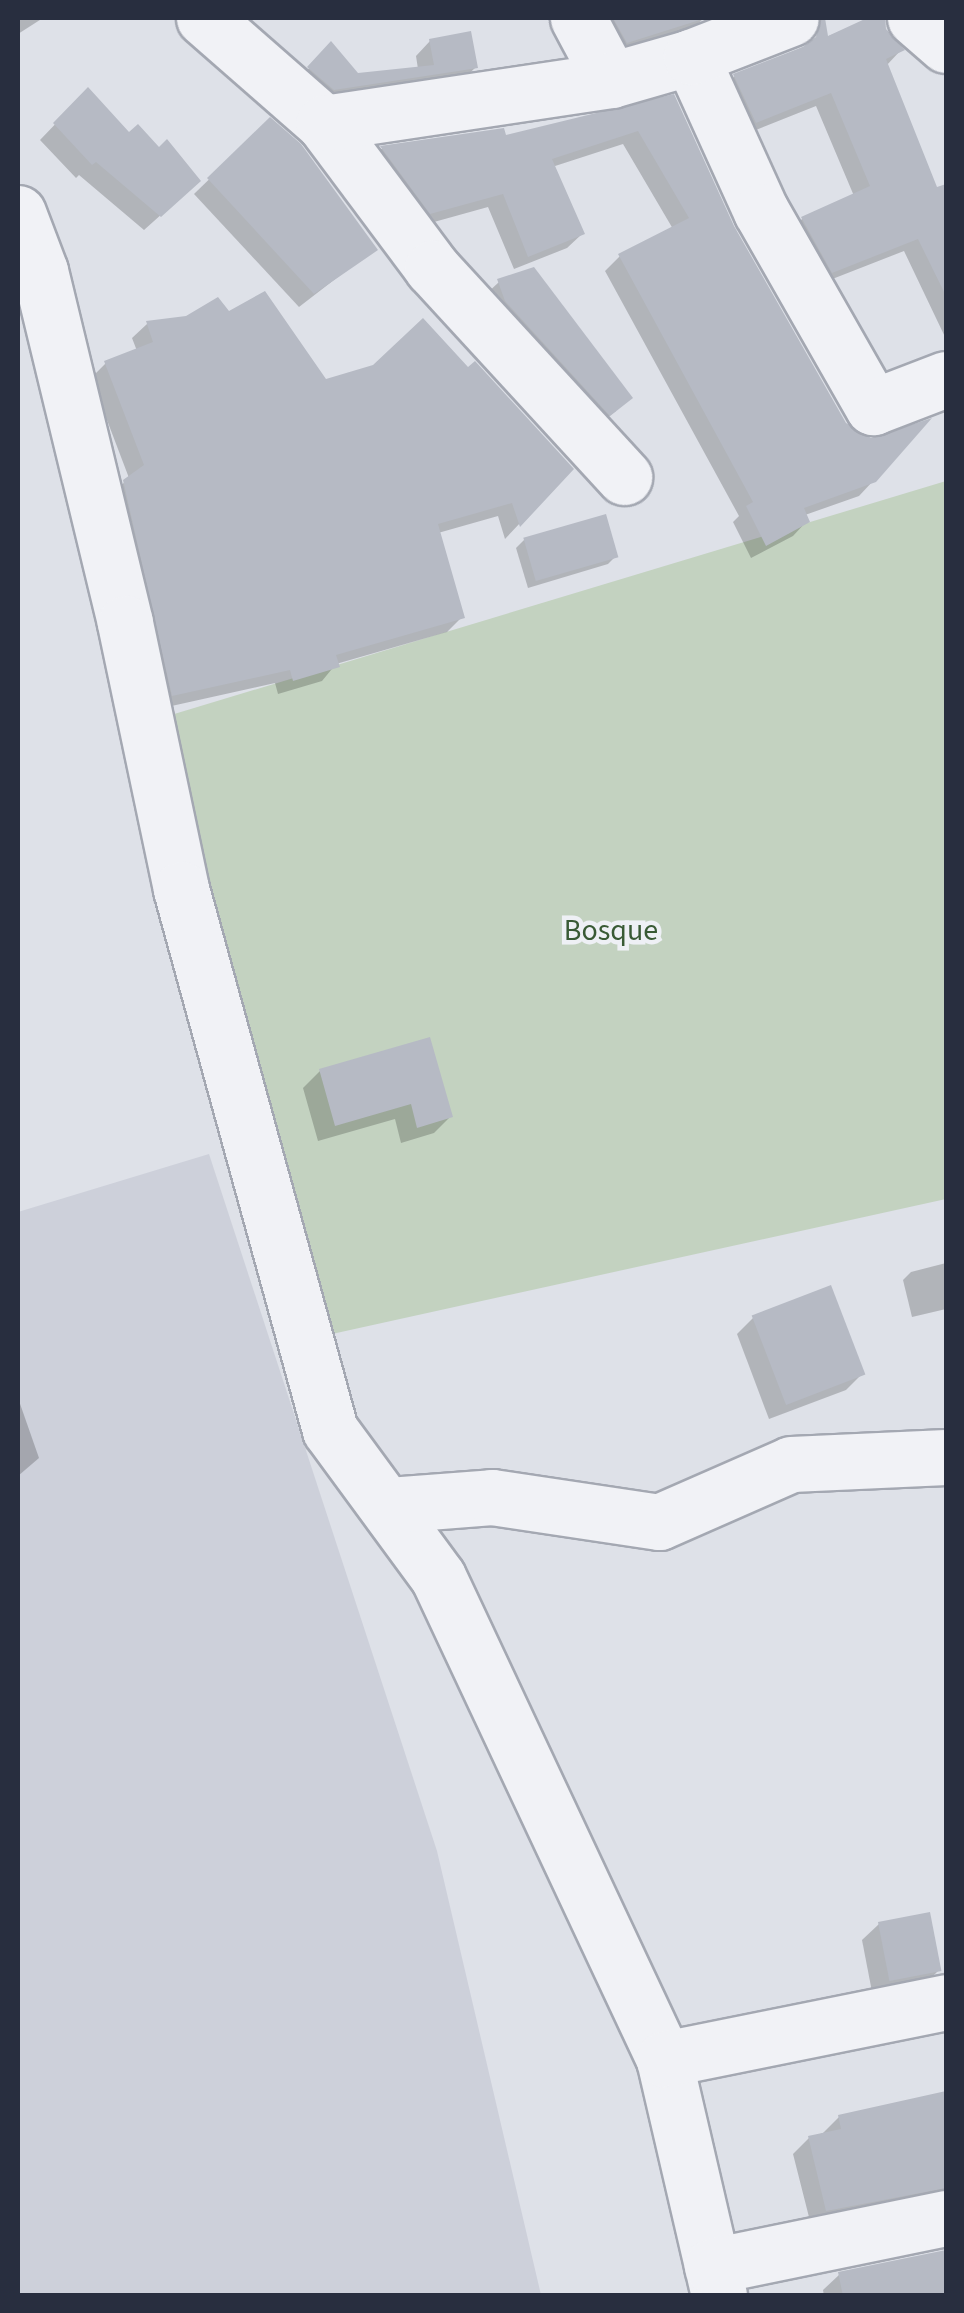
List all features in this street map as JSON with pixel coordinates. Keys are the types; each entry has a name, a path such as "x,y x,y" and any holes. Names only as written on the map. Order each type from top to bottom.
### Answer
{"street":[{"path":"204,18 324,124 432,268 624,477"},
{"path":"578,18 610,80"},
{"path":"914,18 946,45"},
{"path":"324,124 610,80 691,57 757,24"},
{"path":"691,57 761,211 873,407 946,379"},
{"path":"18,213 40,271 125,623 180,890 330,1430 389,1505 438,1577 664,2059 715,2281 946,2218"},
{"path":"389,1505 492,1497 659,1522 791,1464 946,1457"},
{"path":"664,2059 946,2002"}],"shaded area":[{"path":"209,1154 437,1851 541,2295 18,2295 18,1212"}],"green space":[{"name":"Bosque","path":"946,481 946,1199 332,1334 161,718"}],"building":[{"path":"613,18 706,18 627,43"},
{"path":"821,18 825,18 828,36 867,18 885,18 886,29 905,50 886,59 937,187 946,184 946,296 918,239 832,273 801,217 870,186 831,93 756,123 733,74 803,47 816,37"},
{"path":"471,31 478,68 334,90 307,67 331,41 358,73 434,65 429,39"},
{"path":"88,87 129,132 138,124 159,147 167,139 201,181 161,217 96,162 92,165 53,123"},
{"path":"674,94 734,226 846,423 871,438 932,418 876,482 804,508 810,522 766,546 746,506 753,502 618,254 689,218 638,131 552,159 585,234 528,257 503,194 430,214 380,146 504,128 506,135"},
{"path":"270,117 301,144 378,250 314,294 207,178"},
{"path":"534,267 633,398 610,416 505,301 497,279"},
{"path":"265,291 326,379 373,365 423,318 468,367 475,361 574,469 520,527 512,503 438,524 465,618 336,655 340,667 293,681 290,670 172,696 123,480 144,465 104,361 153,342 146,321 186,316 218,297 229,311"},
{"path":"606,514 618,557 536,581 523,538"},
{"path":"430,1037 453,1117 417,1128 411,1104 335,1126 319,1069"},
{"path":"831,1285 865,1375 786,1405 752,1315"},
{"path":"930,1912 941,1971 889,1981 878,1922"},
{"path":"946,2091 946,2188 826,2211 808,2136 841,2129 838,2115"},
{"path":"946,2250 946,2296 843,2296 838,2272"}]}
